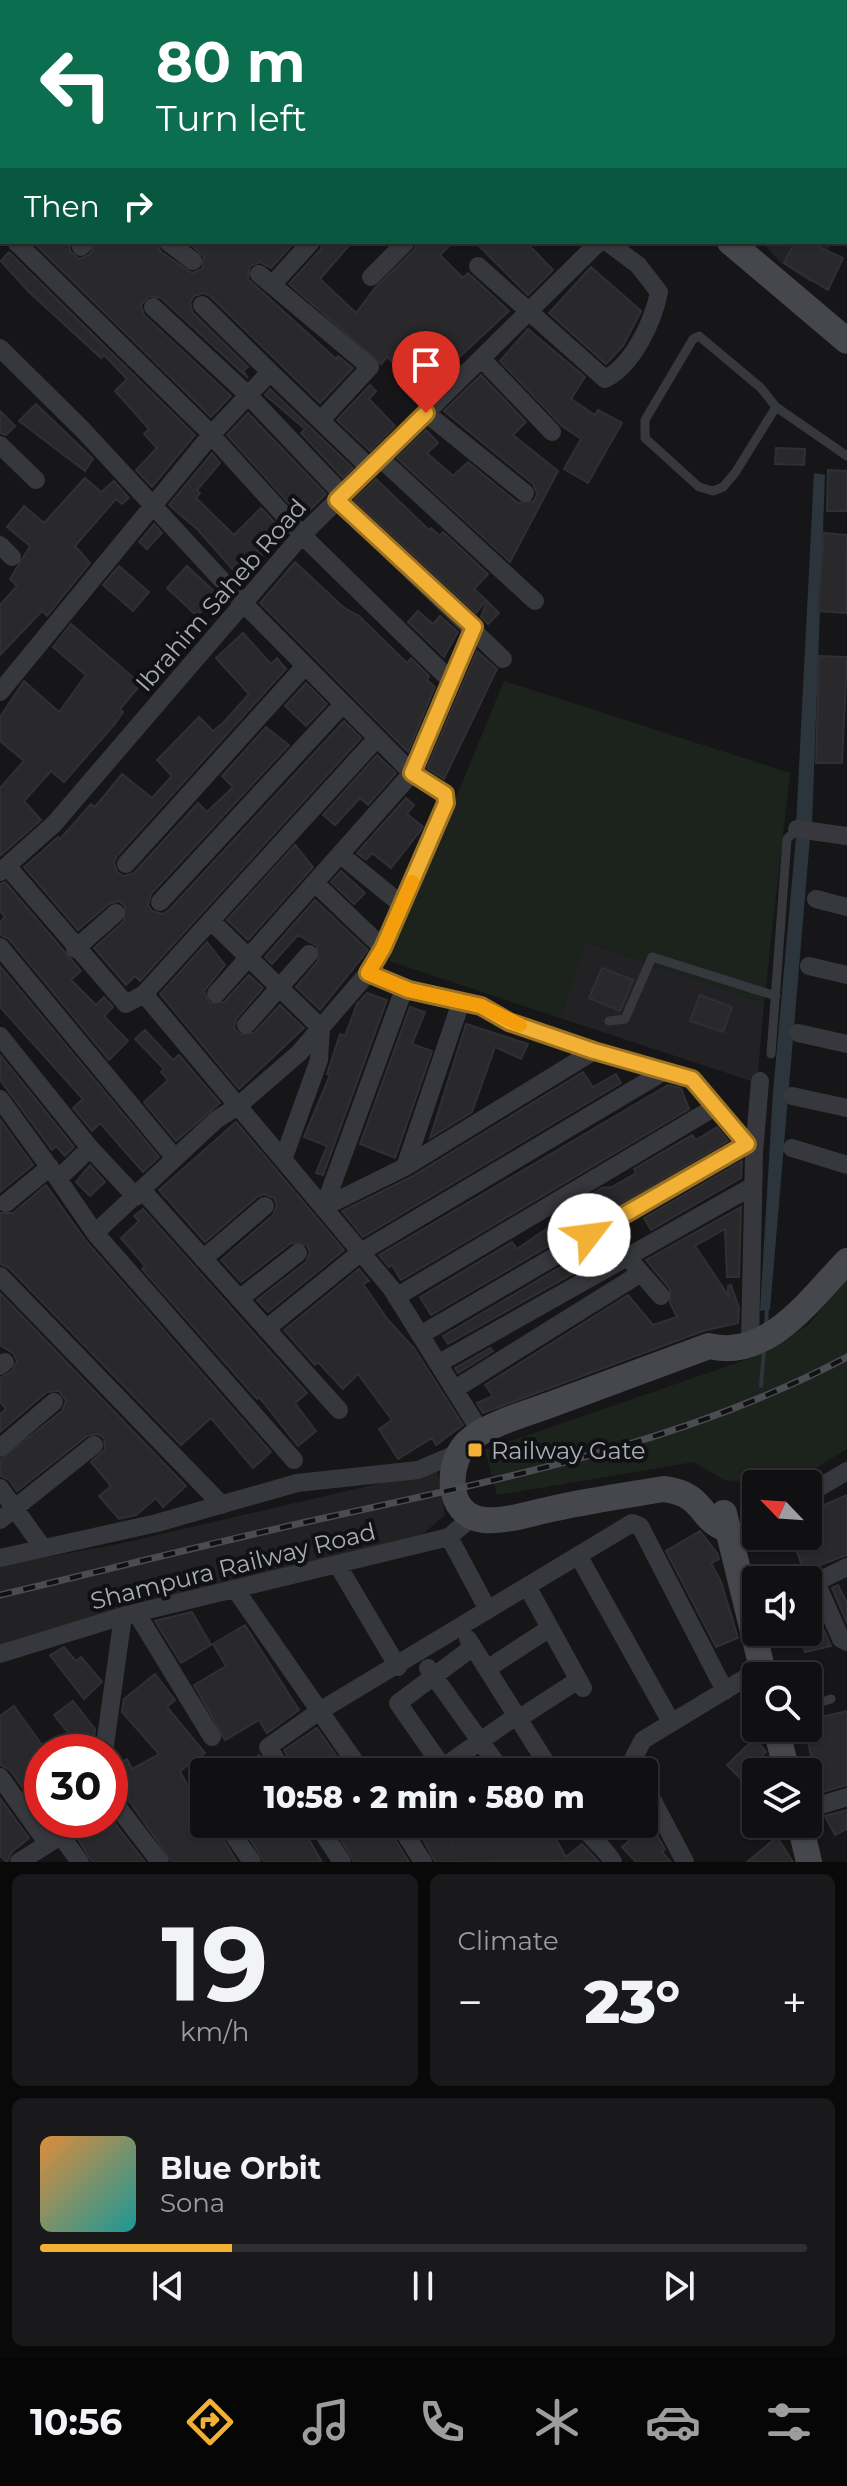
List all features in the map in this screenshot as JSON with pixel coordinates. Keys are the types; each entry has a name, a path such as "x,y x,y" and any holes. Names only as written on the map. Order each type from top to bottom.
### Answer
{"street":[{"path":"18,244 211,435 302,535 451,681"},
{"path":"171,244 193,261"},
{"path":"309,244 266,280 370,367 321,420"},
{"path":"371,277 404,244"},
{"path":"478,266 605,379 615,374 654,318 659,292 638,265 610,244"},
{"path":"732,244 847,341"},
{"path":"752,244 847,320"},
{"name":"Ibrahim Saheb Road","path":"3,869 54,824 302,535 593,248"},
{"path":"202,305 321,420 535,601"},
{"path":"153,307 248,395 340,498 503,659"},
{"path":"0,348 83,430 305,666 412,773 447,797 383,948 368,973 299,1053 174,1157 95,1233"},
{"path":"482,359 552,432"},
{"path":"0,692 211,435 270,372"},
{"path":"426,413 525,493"},
{"path":"0,445 36,480"},
{"path":"216,994 412,773 474,627"},
{"path":"126,864 305,666"},
{"path":"160,902 343,704"},
{"path":"3,869 126,1004 144,994 377,738"},
{"path":"797,829 847,836"},
{"path":"341,855 402,905"},
{"path":"316,884 383,948"},
{"path":"816,899 847,907"},
{"path":"75,949 116,913"},
{"path":"211,921 321,1028 319,1060 284,1157"},
{"path":"0,947 174,1157"},
{"path":"246,1025 309,954"},
{"path":"809,966 847,975"},
{"path":"368,973 404,989 461,1002 594,1051 692,1079 751,1149"},
{"path":"324,1207 404,989"},
{"path":"144,994 284,1157 396,1297 441,1362 482,1434"},
{"path":"405,1167 461,1002"},
{"path":"798,1033 847,1044"},
{"path":"0,1036 90,1148 203,1259 339,1410"},
{"path":"324,1207 405,1167 594,1051"},
{"path":"266,1329 361,1252 663,1072"},
{"path":"760,1081 751,1149 761,1339"},
{"path":"792,1096 847,1108"},
{"path":"0,1099 95,1233 294,1460"},
{"path":"396,1297 715,1107"},
{"path":"8,1206 90,1148"},
{"path":"792,1148 847,1165"},
{"path":"422,1334 751,1149"},
{"path":"441,1362 753,1186"},
{"path":"203,1259 265,1206"},
{"path":"239,1299 298,1253"},
{"path":"627,1257 661,1296"},
{"path":"742,1529 729,1534 713,1525 702,1506 687,1492 664,1489 486,1520 472,1517 461,1509 453,1490 452,1470 458,1453 472,1438 520,1416 709,1346 721,1349 761,1339 847,1261"},
{"path":"455,1389 641,1273"},
{"path":"0,1276 222,1505"},
{"path":"721,1349 710,1360 475,1450 466,1462 464,1487 480,1509 670,1475 687,1475 709,1489 727,1519 742,1578"},
{"path":"0,1448 54,1402"},
{"path":"7,1514 94,1445"},
{"path":"0,1558 222,1505 297,1483 418,1470 458,1453"},
{"path":"822,1486 847,1471"},
{"path":"0,1488 7,1514 43,1548"},
{"name":"Shampura Railway Road","path":"0,1654 130,1615 449,1537 472,1517"},
{"path":"275,1758 268,1747 318,1712 398,1667 625,1525 640,1526 725,1691"},
{"path":"449,1537 488,1610"},
{"path":"578,1555 671,1722"},
{"path":"337,1564 398,1667"},
{"path":"822,1579 847,1567"},
{"path":"458,1758 517,1718 578,1686 527,1586"},
{"path":"235,1589 352,1758"},
{"path":"822,1602 844,1641 847,1659"},
{"path":"130,1615 212,1737"},
{"path":"107,1734 130,1615"},
{"path":"460,1628 543,1758"},
{"path":"487,1669 550,1628"},
{"path":"433,1758 393,1706 473,1647"},
{"path":"418,1654 492,1758"},
{"path":"634,1758 636,1749 652,1733 742,1682"},
{"path":"0,1777 55,1840 80,1862"},
{"path":"822,1805 847,1797"},
{"path":"658,1811 685,1862"},
{"path":"128,1820 160,1862"},
{"path":"19,1862 58,1838"},
{"path":"236,1838 252,1862"},
{"path":"326,1838 342,1862"},
{"path":"408,1838 423,1862"},
{"path":"593,1838 598,1840 613,1862"},
{"path":"803,1838 809,1862"}],"lane":[{"path":"776,407 735,473 723,487 713,491 699,487 645,438 645,420 696,337 702,337 761,388 776,407 847,456"},
{"path":"771,1054 787,839 797,829"},
{"path":"609,1021 625,1019 654,957 776,996"},
{"path":"822,1702 831,1699"}],"shaded area":[{"path":"764,244 831,244 811,283 780,262"},
{"path":"814,473 825,475 812,824 796,825"},
{"path":"504,681 790,773 764,1003 587,942 560,1018 389,961"},
{"path":"796,837 810,838 770,1310 760,1311 773,1092"},
{"path":"586,942 764,1003 757,1083 560,1018"},
{"path":"847,1279 847,1449 813,1470 742,1470 742,1481 724,1480 694,1462 497,1495 485,1450 754,1357 808,1325"},
{"path":"437,1470 445,1515 424,1533 0,1647 0,1565 114,1545"}],"building":[{"path":"35,244 70,244 70,251 79,259 89,255 97,244 157,244 161,252 192,273 202,269 204,257 190,244 293,244 271,268 260,262 250,266 248,279 336,359 338,356 353,368 320,403 210,296 204,293 194,296 190,303 193,313 248,367 243,371 248,378 161,298 149,296 141,305 144,315 231,396 211,417"},
{"path":"322,244 350,244 320,279 356,313 417,244 451,244 440,255 463,278 468,273 509,311 424,390 387,357 381,364 289,284"},
{"path":"477,244 528,244 553,270 528,295"},
{"path":"794,244 812,244 843,258 828,290 784,263"},
{"path":"9,252 195,435 152,487 136,470 157,448 144,434 149,429 115,391 127,379 104,355 101,358 28,291 1,261"},
{"path":"591,267 641,311 623,346 606,364 549,313"},
{"path":"528,329 585,377 571,399 595,415 598,410 622,423 588,483 564,469 581,439 562,426 500,361"},
{"path":"481,375 526,422 513,435 558,471 510,562 397,458 426,430 438,443 427,453 453,476 468,462 518,503 534,501 537,494 533,484 444,411"},
{"path":"370,385 376,391 369,399 395,426 370,451 337,420"},
{"path":"270,389 353,468 343,478 301,433 305,429 265,395"},
{"path":"36,404 93,459 85,471 19,421"},
{"path":"0,411 15,426 6,435 0,433"},
{"path":"248,413 326,494 302,518 227,435"},
{"path":"776,448 805,449 804,465 775,464"},
{"path":"212,453 220,463 197,490 200,493 196,498 234,535 261,508 280,528 257,551 262,555 241,579 198,530 169,505"},
{"path":"828,470 847,471 847,511 827,511"},
{"path":"85,478 101,492 114,481 129,498 122,504 116,499 75,546 90,563 47,616 42,611 0,655 0,605 17,586 10,579 30,546 7,527 24,506 44,523"},
{"path":"376,479 429,530 431,528 440,536 443,532 488,574 474,589 486,600 476,613 354,500"},
{"path":"154,524 162,533 147,549 139,542"},
{"path":"824,533 847,535 846,613 818,611"},
{"path":"295,562 343,607 359,616 407,663 411,658 429,676 427,680 435,687 408,752 260,603"},
{"path":"119,566 149,592 133,611 103,585"},
{"path":"187,566 217,594 197,616 167,588"},
{"path":"487,601 499,613 488,624 481,617"},
{"path":"418,611 433,624 440,616 458,632 444,657 408,622"},
{"path":"71,624 141,684 120,709 123,712 114,725 64,782 51,771 24,801 41,820 0,856 0,788 24,761 0,741 0,717 24,681 59,712 86,675 53,647"},
{"path":"243,633 271,664 277,658 286,669 117,856 114,862 117,872 124,876 134,873 198,803 207,812 233,787 222,776 266,727 289,745 151,894 148,905 152,911 163,914 169,910 344,721 361,738 140,981 135,976 126,985 94,948 124,921 125,906 119,901 109,904 78,930 24,867 58,837 60,839 91,804 95,807 122,774 152,798 172,776 157,760 199,717 213,731 223,723 249,694 216,658"},
{"path":"477,651 497,669 444,779 427,768"},
{"path":"819,656 847,657 842,763 816,763"},
{"path":"306,683 327,704 306,726 285,706"},
{"path":"377,755 396,773 368,805 360,798 335,825 323,815"},
{"path":"406,798 414,805 407,814 423,827 391,868 372,853 366,860 357,853"},
{"path":"295,845 313,867 248,940 227,920"},
{"path":"341,871 365,893 354,904 331,882"},
{"path":"5,882 81,971 71,980 96,1005 104,997 113,1007 104,1016 128,1041 109,1060 9,939 0,935 0,922 5,917 0,911 0,884"},
{"path":"315,900 368,950 320,1010 296,987 318,961 317,946 298,935 272,964 265,957"},
{"path":"207,942 225,965 204,991 209,1003 224,1002 249,975 263,988 237,1018 234,1028 239,1034 254,1033 280,1005 304,1028 239,1089 160,994"},
{"path":"0,966 159,1157 143,1172 100,1123 92,1131 73,1108 83,1099 0,1007"},
{"path":"602,968 633,980 620,1011 589,998"},
{"path":"367,993 387,1000 323,1175 316,1173 327,1146 304,1137 330,1075 327,1074 340,1034 345,1036 357,1004"},
{"path":"700,995 732,1007 723,1032 690,1021"},
{"path":"410,1007 425,1012 412,1044 432,1051 395,1158 360,1144"},
{"path":"466,1024 528,1044 521,1059 495,1047 472,1112 430,1138"},
{"path":"145,1030 173,1060 179,1055 220,1103 176,1141 144,1102 168,1080 161,1072 164,1069 135,1039"},
{"path":"0,1055 74,1147 65,1156 56,1146 52,1150 0,1080"},
{"path":"583,1072 593,1087 616,1074 621,1083 363,1237 342,1211 411,1177"},
{"path":"668,1085 681,1088 689,1109 401,1280 392,1265 389,1267 379,1255"},
{"path":"0,1119 33,1165 0,1192"},
{"path":"236,1122 344,1250 268,1312 257,1300 306,1262 310,1252 307,1245 291,1243 241,1282 221,1260 273,1215 277,1205 274,1198 264,1194 257,1197 205,1242 159,1190"},
{"path":"717,1127 728,1141 431,1315 420,1297 512,1242 517,1249 581,1205 579,1202 636,1173 634,1169 692,1135 696,1140"},
{"path":"742,1161 741,1178 651,1230 644,1218"},
{"path":"90,1165 105,1182 90,1196 76,1182"},
{"path":"46,1185 86,1241 271,1452 253,1468 211,1418 181,1445 9,1268 0,1264 0,1213 13,1213"},
{"path":"741,1207 739,1277 727,1277 725,1229 695,1246 728,1295 728,1286 731,1285 739,1308 738,1323 703,1331 483,1413 477,1403 493,1396 485,1385 628,1295 653,1325 677,1317 670,1303 670,1289 646,1260"},
{"path":"143,1209 307,1393 295,1403 316,1431 298,1446 259,1397 257,1399 142,1269 145,1266 121,1238 139,1221 134,1216"},
{"path":"615,1235 622,1246 448,1344 443,1336"},
{"path":"359,1269 369,1281 363,1284 388,1320 414,1348 463,1425 436,1445 432,1438 398,1459 379,1429 392,1420 358,1374 343,1389 318,1362 315,1365 284,1330"},
{"path":"0,1293 186,1486 163,1507 156,1498 136,1515 119,1519 99,1496 111,1486 91,1462 105,1449 104,1438 98,1434 87,1436 17,1491 9,1480 0,1476 0,1460 62,1411 66,1401 59,1391 47,1392 0,1432 0,1414 6,1409 0,1402 0,1378 12,1371 17,1361 14,1354 0,1345"},
{"path":"490,1348 493,1351 458,1373 455,1368"},
{"path":"847,1495 847,1555 817,1566 802,1566 796,1550 822,1550 822,1506"},
{"path":"700,1531 717,1553 719,1559 711,1563 721,1582 738,1638 716,1647 666,1551"},
{"path":"838,1585 847,1603 847,1623 832,1588"},
{"path":"192,1612 211,1645 181,1663 155,1621"},
{"path":"245,1625 299,1710 267,1733 259,1720 225,1740 194,1685 226,1666 213,1644"},
{"path":"822,1626 831,1646 805,1652 804,1646 822,1646"},
{"path":"64,1647 76,1661 81,1657 102,1682 84,1699 50,1655"},
{"path":"155,1674 175,1700 167,1707 205,1753 198,1758 190,1758 190,1764 180,1771 190,1790 190,1838 222,1838 237,1862 172,1862 128,1800 128,1761 132,1769 159,1754 122,1712 124,1699"},
{"path":"73,1701 95,1729 94,1734 69,1734 54,1715"},
{"path":"14,1706 34,1734 24,1734 24,1790 10,1770 0,1765 0,1716"},
{"path":"847,1711 847,1785 822,1792 822,1758 811,1758 808,1742 822,1742 822,1717"},
{"path":"317,1728 338,1758 288,1758 284,1750"},
{"path":"751,1742 758,1742 766,1752 760,1758 742,1758 740,1778 727,1765"},
{"path":"0,1798 24,1831 24,1838 29,1838 12,1852 7,1862 0,1856"},
{"path":"847,1810 847,1829 835,1835 825,1816"},
{"path":"658,1837 665,1849 662,1852 671,1862 636,1862 622,1847 632,1838"},
{"path":"126,1838 145,1862 92,1862 78,1839"},
{"path":"249,1838 308,1838 322,1862 264,1862"},
{"path":"339,1838 394,1838 409,1862 354,1862"},
{"path":"449,1838 452,1842 458,1838 555,1838 566,1857 582,1844 598,1861 435,1862 423,1839"},
{"path":"778,1838 793,1862 747,1862"}],"waterway":[{"path":"766,1326 767,1307"},
{"path":"761,1386 764,1351"}],"railway":[{"path":"0,1595 462,1488 594,1454 723,1412 786,1387 847,1357"}],"slow traffic":[{"path":"412,882 383,948 368,973 409,990 481,1006 520,1025"}],"place":[{"name":"Railway Gate","path":"475,1450"}],"route":[{"path":"426,413 337,500 474,627 412,773 445,794 446,803 383,948 368,973 409,990 481,1006 509,1022 594,1051 692,1079 747,1144 589,1235"}]}
